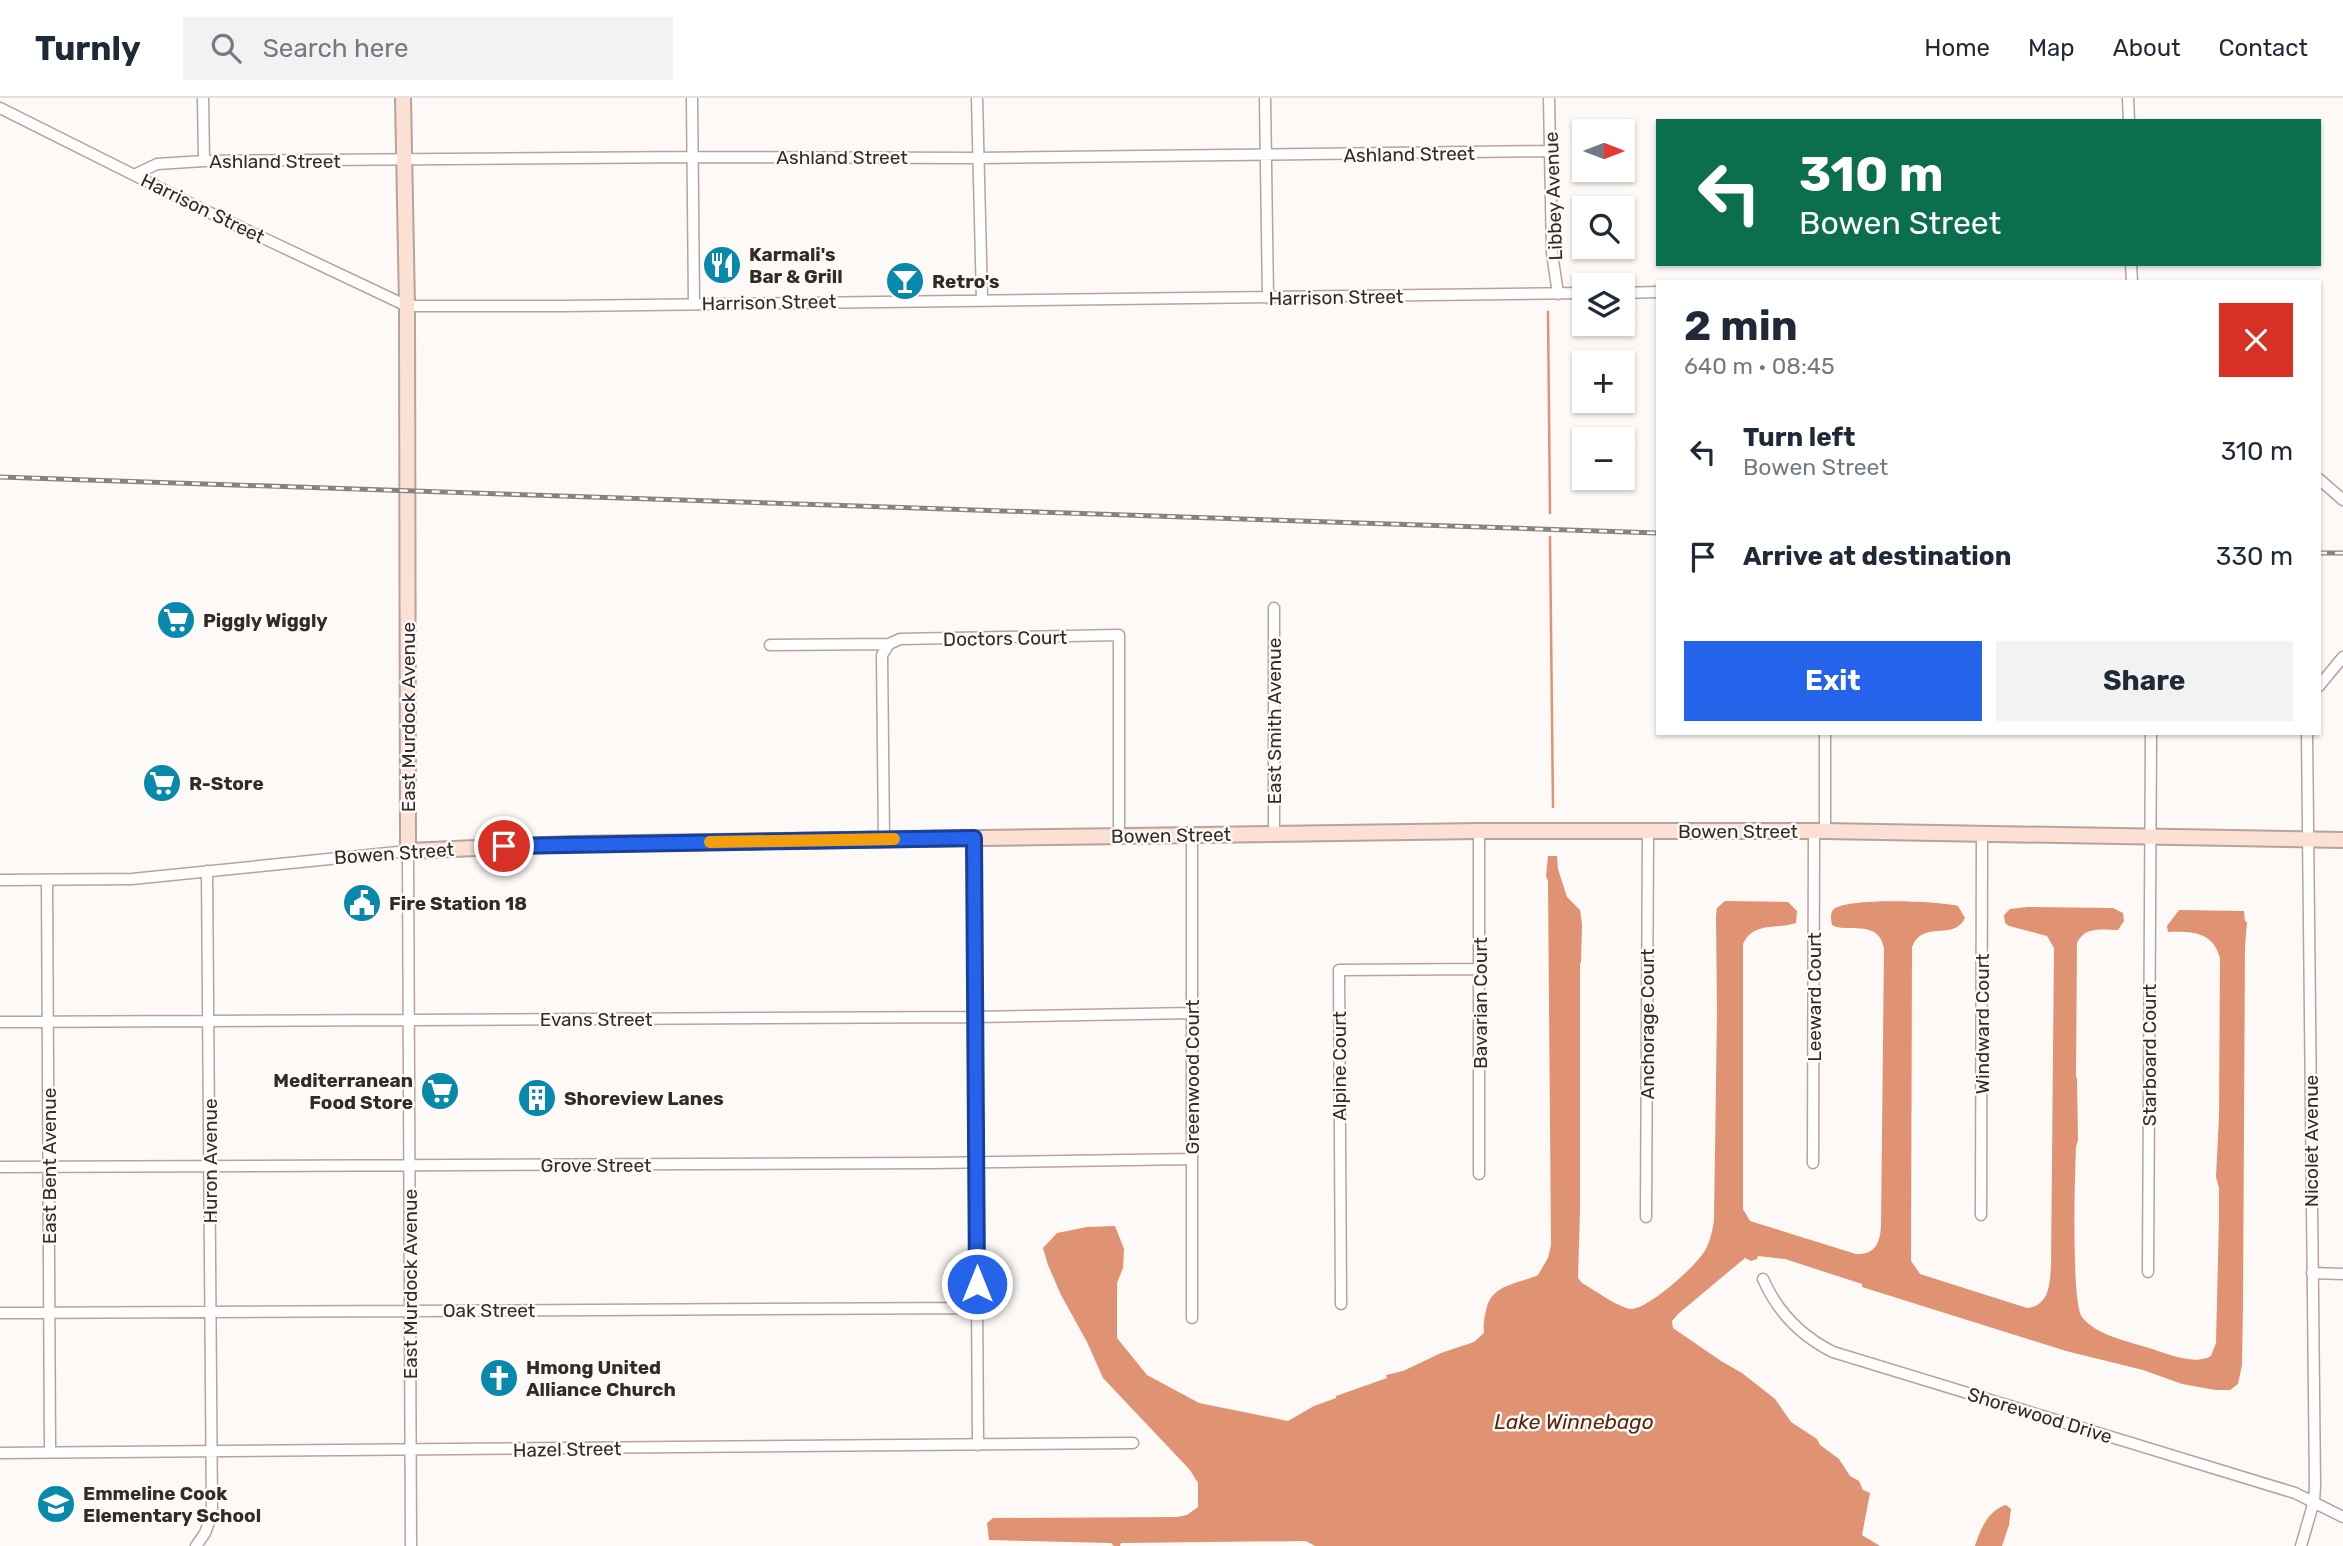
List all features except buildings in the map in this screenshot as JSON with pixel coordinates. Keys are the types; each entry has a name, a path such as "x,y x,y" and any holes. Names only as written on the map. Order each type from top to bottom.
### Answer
{"main road":[{"name":"East Murdock Avenue","path":"403,98 407,306 408,851"},
{"name":"Bowen Street","path":"408,851 569,844 1648,830 2343,840"}],"street":[{"path":"203,98 204,161"},
{"path":"692,98 694,303"},
{"path":"977,98 982,300"},
{"path":"1265,98 1268,298"},
{"name":"Libbey Avenue","path":"1549,98 1552,253 1558,294"},
{"path":"2128,98 2129,119"},
{"name":"Harrison Street","path":"0,108 202,209 407,306 1572,293"},
{"name":"Ashland Street","path":"136,174 157,164 204,161 692,157 979,158 1550,151"},
{"path":"1635,293 1656,292"},
{"path":"2321,481 2343,500"},
{"name":"East Smith Avenue","path":"1274,608 1274,834"},
{"name":"Doctors Court","path":"889,644 900,639 1119,635 1119,836"},
{"path":"770,645 889,644"},
{"path":"884,839 882,655 889,644"},
{"path":"2321,684 2343,657"},
{"name":"Leeward Court","path":"1813,1163 1820,831 1825,735"},
{"name":"Starboard Court","path":"2148,1272 2151,735"},
{"name":"Nicolet Avenue","path":"2301,1546 2314,1501 2307,735"},
{"name":"Anchorage Court","path":"1646,1217 1648,830"},
{"name":"Bavarian Court","path":"1479,831 1479,1174"},
{"name":"Windward Court","path":"1981,1215 1982,833"},
{"name":"Greenwood Court","path":"1192,835 1192,1318"},
{"path":"974,838 978,1445"},
{"name":"Bowen Street","path":"0,880 132,879 408,851"},
{"name":"East Murdock Avenue","path":"408,851 411,1546"},
{"name":"Huron Avenue","path":"196,1546 205,1533 212,1514 207,871"},
{"name":"East Bent Avenue","path":"47,880 50,1452"},
{"name":"Alpine Court","path":"1341,1304 1339,970 1480,969"},
{"name":"Evans Street","path":"0,1022 975,1017 1192,1013"},
{"name":"Grove Street","path":"0,1167 976,1163 1192,1159"},
{"path":"2312,1273 2343,1274"},
{"name":"Shorewood Drive","path":"1763,1279 1770,1295 1788,1319 1814,1342 1833,1352 2257,1481 2314,1501 2333,1514 2343,1517"},
{"name":"Oak Street","path":"0,1313 977,1308"},
{"name":"Hazel Street","path":"0,1453 1133,1443"}],"water":[{"name":"Lake Winnebago","path":"1548,856 1557,856 1558,869 1567,897 1580,910 1582,924 1578,1278 1582,1283 1620,1305 1631,1309 1639,1307 1681,1277 1699,1259 1709,1241 1714,1221 1716,916 1717,908 1725,901 1788,902 1797,911 1796,923 1760,929 1753,932 1743,944 1743,1209 1750,1221 1856,1254 1868,1252 1875,1247 1881,1226 1884,948 1876,933 1832,925 1831,915 1833,910 1854,903 1914,902 1958,906 1965,918 1953,929 1923,934 1912,947 1911,1261 1920,1274 2027,1308 2040,1303 2047,1292 2051,1265 2054,948 2047,936 2009,926 2005,923 2004,915 2010,909 2027,907 2113,908 2123,913 2124,921 2118,930 2089,931 2077,943 2078,1140 2074,1236 2079,1306 2082,1317 2088,1324 2104,1333 2172,1355 2197,1360 2211,1356 2216,1343 2220,958 2217,949 2207,938 2194,933 2168,932 2167,926 2179,910 2244,911 2247,922 2243,1305 2242,1365 2238,1384 2230,1390 2216,1390 2182,1384 1862,1287 1862,1284 1785,1259 1758,1256 1751,1261 1745,1258 1678,1314 1672,1321 1673,1328 1742,1373 1775,1399 1791,1422 1817,1439 1820,1445 1839,1459 1850,1476 1859,1481 1863,1490 1870,1493 1862,1535 1880,1546 1315,1546 1306,1541 1121,1543 1120,1546 1114,1546 1111,1543 989,1540 987,1523 993,1518 1177,1517 1187,1515 1198,1507 1198,1483 1190,1470 1103,1378 1048,1265 1043,1248 1057,1233 1087,1227 1115,1226 1124,1249 1123,1268 1117,1283 1117,1338 1147,1375 1199,1403 1288,1421 1336,1396 1474,1342 1484,1333 1485,1314 1493,1295 1506,1286 1538,1275 1548,1258 1551,1245 1546,876"},
{"path":"2006,1505 2011,1509 2002,1546 1975,1546 1982,1527 1990,1516"}],"waterway":[{"path":"1548,312 1550,513"},
{"path":"1550,537 1553,807"}],"railway":[{"path":"0,477 1656,533"},
{"path":"2321,553 2343,553"}],"slow traffic":[{"path":"710,842 894,839"}],"place":[{"name":"Karmali's Bar & Grill","path":"722,265"},
{"name":"Retro's","path":"905,281"},
{"name":"Piggly Wiggly","path":"176,620"},
{"name":"R-Store","path":"162,783"},
{"name":"Fire Station 18","path":"362,903"},
{"name":"Mediterranean Food Store","path":"440,1091"},
{"name":"Shoreview Lanes","path":"537,1098"},
{"name":"Hmong United Alliance Church","path":"499,1378"},
{"name":"Emmeline Cook Elementary School","path":"56,1504"}],"route":[{"path":"504,846 974,838 977,1284"}]}
